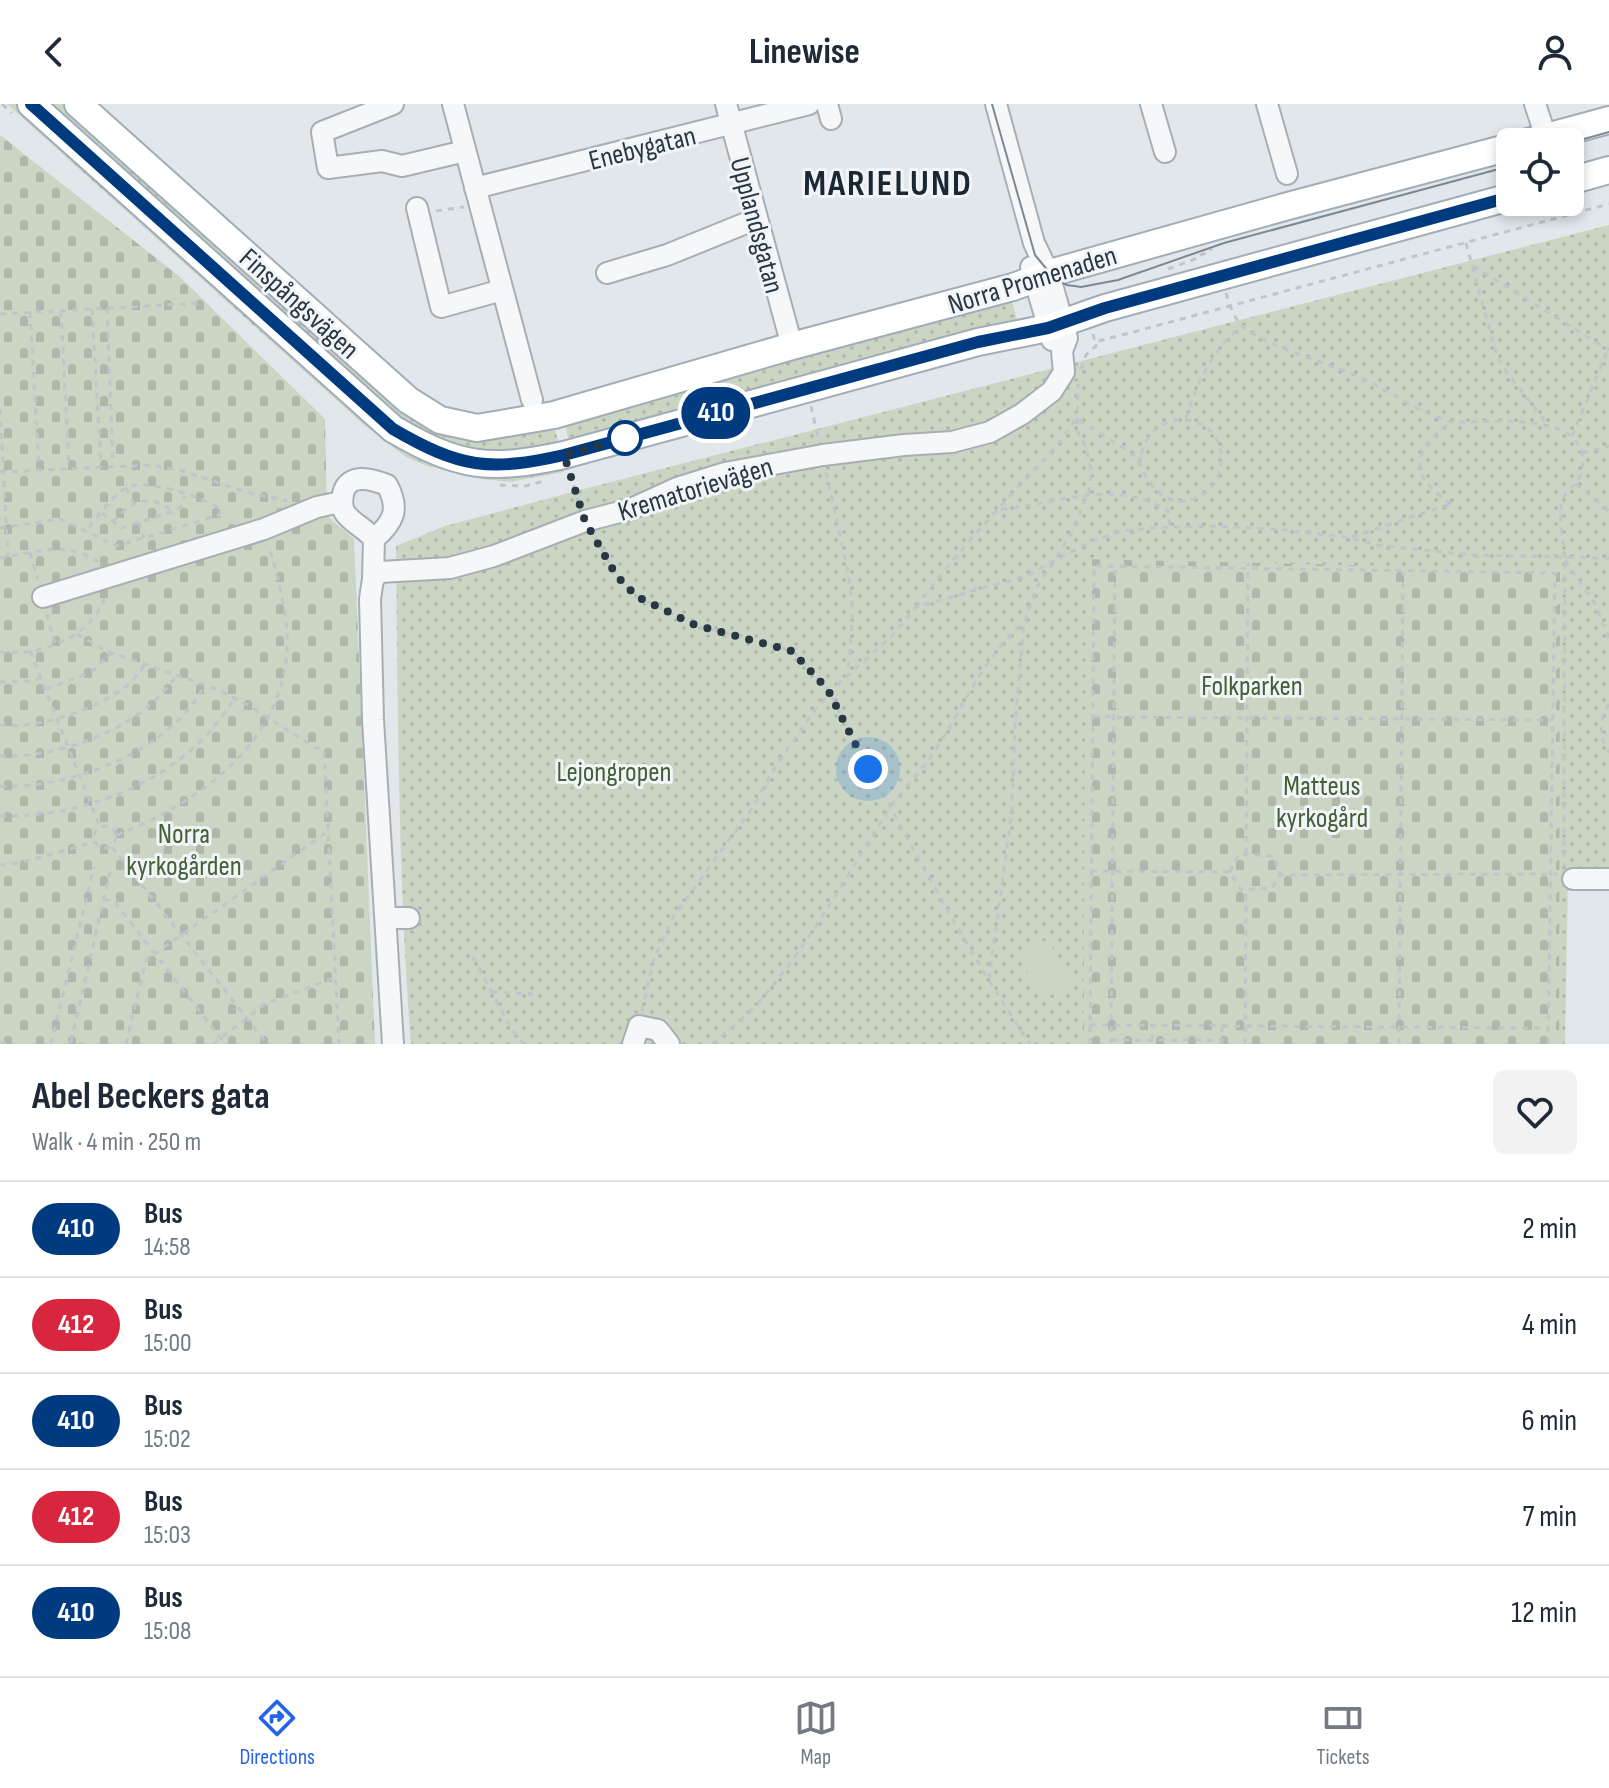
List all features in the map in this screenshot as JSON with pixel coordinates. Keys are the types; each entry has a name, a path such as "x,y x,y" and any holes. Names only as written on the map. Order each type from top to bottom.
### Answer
{"main road":[{"name":"Finspångsvägen","path":"78,104 408,400 440,420 477,428 554,415"},
{"name":"Finspångsvägen","path":"22,109 231,284 393,429 433,453 482,466 560,468"},
{"path":"1580,128 1609,120"},
{"name":"Norra Promenaden","path":"554,415 1288,206 1496,151"},
{"path":"1584,177 1609,170"},
{"name":"Norra Promenaden","path":"560,468 814,400 978,342 1058,328 1105,308 1496,201"}],"street":[{"path":"393,104 322,132 328,168 382,161 402,166 465,151"},
{"path":"453,104 532,400"},
{"name":"Upplandsgatan","path":"726,104 792,346"},
{"name":"Enebygatan","path":"477,196 809,104"},
{"path":"996,104 1041,277 1058,328"},
{"path":"1151,104 1165,152"},
{"path":"1267,104 1287,174"},
{"path":"1535,104 1536,128"},
{"path":"417,208 441,307 502,290"},
{"path":"607,273 667,255 756,219"},
{"name":"Krematorievägen","path":"373,579 380,572 450,568 494,556 725,473 823,455 952,442 990,432 1022,414 1052,391 1064,372 1058,328"},
{"path":"374,539 386,529 394,515 394,497 387,485 370,479 355,480 344,488 341,502 345,513 374,539 370,599 373,720 393,1044"},
{"path":"43,597 264,529 317,507 341,502"},
{"path":"1571,876 1609,879"},
{"path":"387,918 409,918"},
{"path":"636,1035 658,1030 669,1044"}],"path":[{"path":"2,104 22,109"},
{"path":"417,208 439,212 477,196"},
{"path":"1095,342 1609,204"},
{"path":"1466,243 1496,353 1502,366 1547,424"},
{"path":"1198,258 1211,251"},
{"path":"1473,266 1609,349 1572,436"},
{"path":"0,314 202,303"},
{"path":"1230,307 1242,326 1293,352 1387,390 1439,419 1547,424 1572,436 1582,453 1582,470 1576,484 1562,500 1565,559 1564,867 1571,876"},
{"path":"107,308 113,465"},
{"path":"92,309 101,466"},
{"path":"61,311 69,468"},
{"path":"30,312 39,469"},
{"path":"1186,418 1195,388 1208,364 1225,339 1242,326"},
{"path":"989,981 1012,811 1023,623 1037,587 1071,534 1088,493 1091,469 1086,447 1077,431 1076,418 1081,366 1086,355 1096,346 1092,331 1058,328"},
{"path":"814,400 853,611 848,673"},
{"path":"0,409 8,557"},
{"path":"1076,418 1134,456 1154,489 1172,501 1191,500 1214,487 1222,453 1209,430 1186,418 1174,419 1149,433 1141,446 1140,462"},
{"path":"636,1035 654,958 674,916 753,807 774,769 814,711 848,673 891,637 938,577 1059,446 1076,418"},
{"path":"1349,538 1451,504 1425,482 1421,456 1434,433 1452,422"},
{"path":"1582,453 1609,446"},
{"path":"2,472 152,465 246,492 317,507"},
{"path":"494,484 525,486 560,468 585,521 616,575 636,596 695,625 792,651 810,667 830,693 890,808 989,981 1030,1044"},
{"path":"1576,484 1609,511"},
{"path":"0,528 60,519 117,546 219,515 220,508 155,486 136,485 126,488 86,531"},
{"path":"126,488 134,503"},
{"path":"998,509 1088,493 1139,498 1168,511"},
{"path":"102,513 122,528 173,512 181,507 186,495"},
{"path":"113,522 134,503 144,500 164,504 173,512"},
{"path":"1170,527 1168,511 1172,501"},
{"path":"139,522 144,538"},
{"path":"916,607 1026,576 1090,542 1122,531 1170,527 1274,529 1471,555 1609,558"},
{"path":"117,835 177,809 204,790 238,757 268,719 280,692 286,664 287,634 280,589 264,529"},
{"path":"1565,559 1595,604 1609,638"},
{"path":"1246,854 1248,563"},
{"path":"1090,1044 1094,566 1555,573 1548,1044"},
{"path":"1115,567 1111,1042 1222,1042 1222,1025"},
{"path":"1399,1044 1403,571"},
{"path":"712,1044 755,1006 787,969 890,808 930,758 979,673 1023,623"},
{"path":"77,634 112,653 205,684 324,750 339,1044"},
{"path":"0,652 30,651 100,827"},
{"path":"45,689 91,672 112,653"},
{"path":"0,725 23,726 98,703 131,683 145,664"},
{"path":"0,756 31,755 105,732 142,713 157,700 176,675"},
{"path":"0,682 41,678"},
{"path":"0,786 35,786 129,755 159,737 184,715 205,684"},
{"path":"0,816 53,813 90,803 141,782 182,759 215,727 234,698"},
{"path":"1609,704 1600,722 1601,736 1609,753"},
{"path":"1093,717 1553,720"},
{"path":"0,865 19,863 95,842 106,849 116,842 117,835 108,826 100,827 94,836 95,842"},
{"path":"126,1044 146,960 328,832"},
{"path":"112,847 267,1044"},
{"path":"1239,854 1246,854 1274,856 1280,875 1272,888 1241,890 1230,872 1239,854"},
{"path":"51,1044 94,867"},
{"path":"83,1044 69,1043 111,868"},
{"path":"1091,871 1230,872"},
{"path":"1280,875 1571,876"},
{"path":"1245,1044 1246,890"},
{"path":"104,899 114,901 225,1044"},
{"path":"473,957 512,1030 524,1044"},
{"path":"213,1044 265,1004 336,977"},
{"path":"492,992 533,994"},
{"path":"1090,1025 1548,1028"},
{"path":"1152,1040 1153,1025"},
{"path":"0,1042 8,1044"}],"green space":[{"path":"7,104 16,104 389,438 564,465 564,472 510,482 427,466 406,457 363,424"},
{"path":"42,104 64,104 412,415 553,422 559,444 490,456 424,440"},
{"name":"Norra kyrkogården","path":"0,135 180,277 325,419 327,516 354,539 375,1044 0,1044"},
{"name":"Folkparken","path":"1609,225 1609,873 1568,876 1565,1044 411,1044 401,858 396,546 445,526 580,490"},
{"path":"1011,297 1017,320 569,442 564,419"},
{"name":"Matteus kyrkogård","path":"1086,559 1560,570 1559,1044 1083,1044"},
{"path":"1048,939 1073,985 1042,1000 1017,954"}],"tram line":[{"path":"992,104 1035,255 1054,278 1067,285 1081,287 1118,280 1224,243 1496,170"},
{"path":"1584,139 1609,132"}],"bus line":[{"name":"410","path":"31,104 393,429 433,453 482,466 531,463 564,455 978,342 1048,328 1105,308 1496,201"}],"district":[{"name":"MARIELUND","path":"888,182"}],"route":[{"path":"625,438 564,455 585,521 616,575 636,596 695,625 792,651 828,690 868,769"}],"park label":[{"name":"Lejongropen","path":"614,771"}]}
